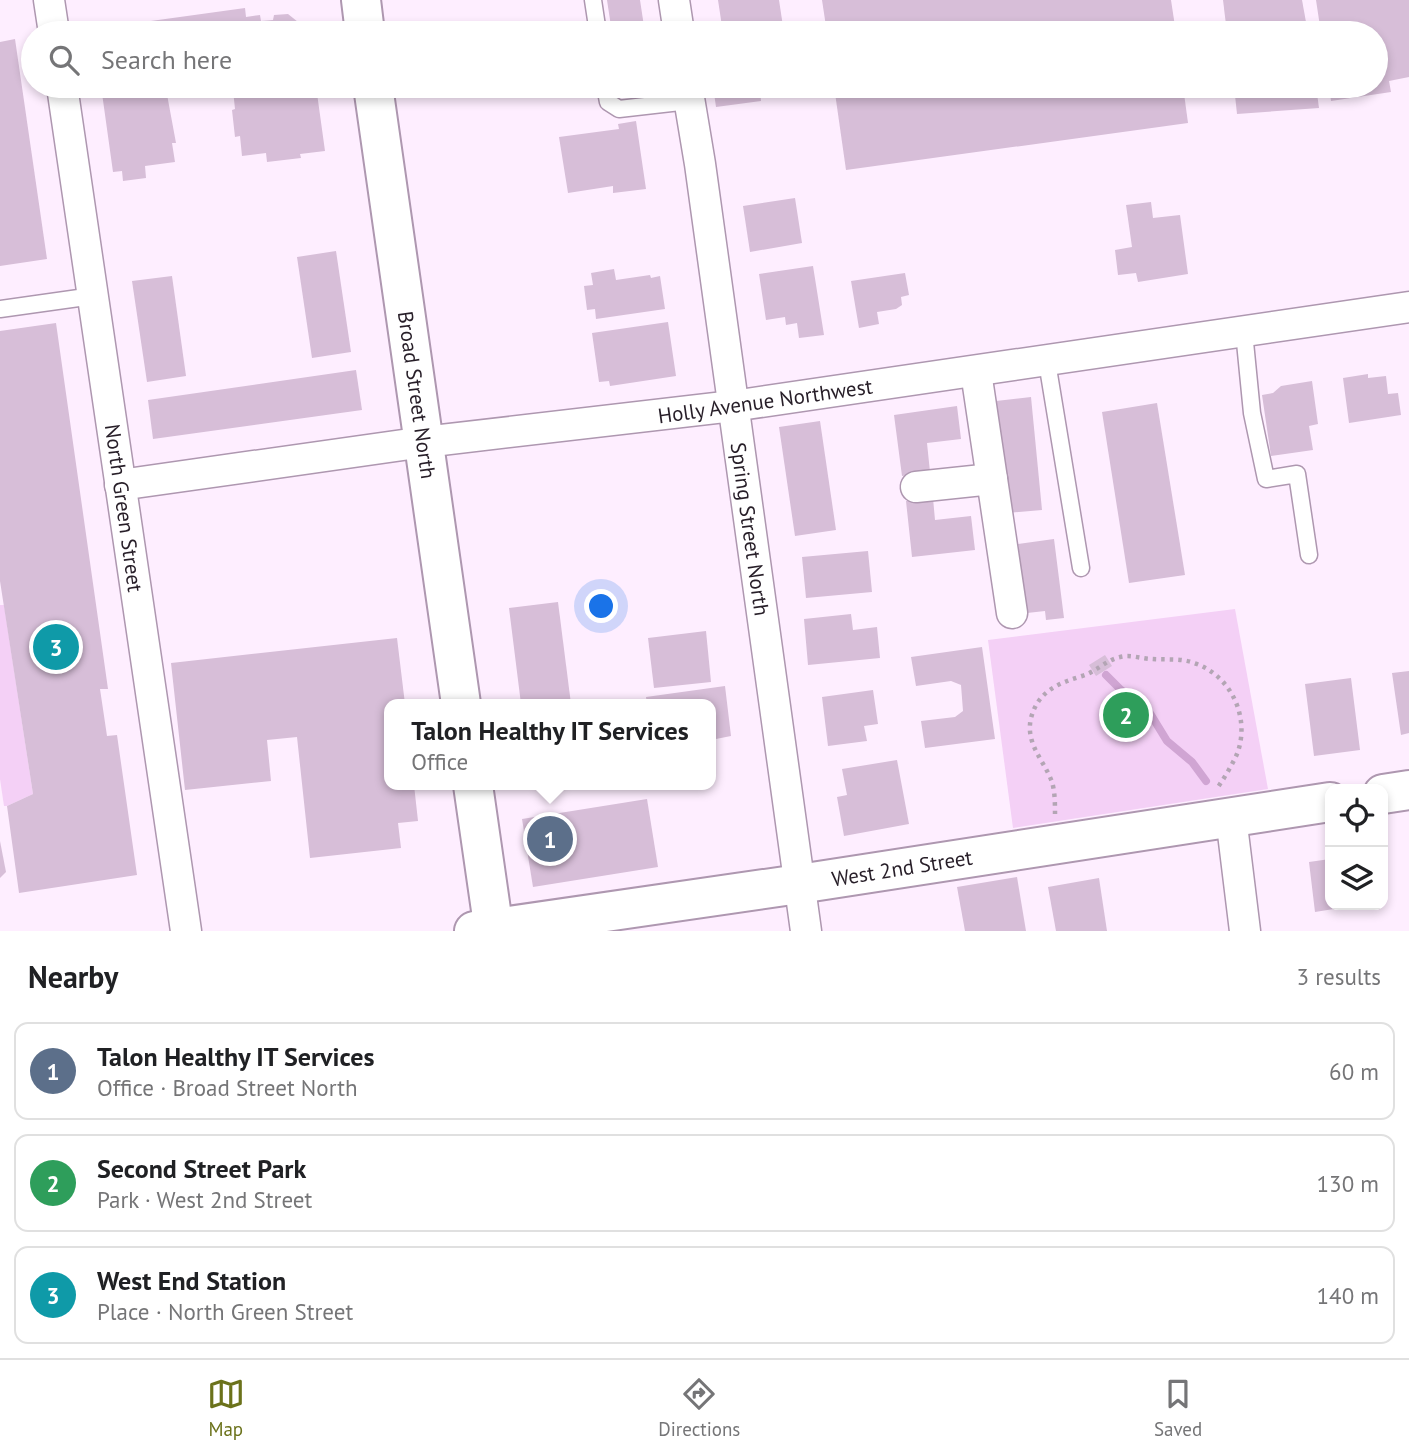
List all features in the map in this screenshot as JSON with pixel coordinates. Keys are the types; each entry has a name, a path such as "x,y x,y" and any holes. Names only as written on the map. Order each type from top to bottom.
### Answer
{"main road":[{"path":"360,0 363,21"},
{"name":"Broad Street North","path":"375,98 460,699"},
{"path":"473,790 487,930"},
{"path":"1388,793 1409,790"},
{"name":"West 2nd Street","path":"487,930 799,884 1222,806 1325,802"}],"street":[{"path":"49,0 52,21"},
{"path":"674,0 677,21"},
{"name":"North Green Street","path":"64,98 186,931"},
{"name":"Spring Street North","path":"689,98 806,931"},
{"name":"Holly Avenue Northwest","path":"120,485 424,442 733,406 1409,307"},
{"path":"976,372 1012,612"},
{"path":"916,487 992,479"},
{"path":"1222,806 1245,931"}],"lane":[{"path":"593,0 596,21"},
{"path":"608,98 608,102 619,109 666,98"},
{"path":"0,309 93,296"},
{"path":"1244,332 1252,413 1266,479 1297,474 1309,555"},
{"path":"1047,362 1081,568"}],"path":[{"path":"1056,825 1053,785 1034,750 1031,718 1036,705 1059,683 1090,673 1119,657 1185,660 1210,670 1223,681 1239,711 1241,739 1222,806"}],"shaded area":[{"path":"0,605 4,605 33,794 7,806 4,806 0,779"},
{"path":"1235,609 1268,789 1013,828 988,640"}],"building":[{"path":"607,0 640,0 643,21 610,21"},
{"path":"718,0 779,0 782,21 721,21"},
{"path":"822,0 1171,0 1174,21 825,21"},
{"path":"1223,0 1302,0 1306,21 1226,21"},
{"path":"1316,0 1409,0 1409,77 1389,81 1391,92 1388,92 1388,21 1319,21"},
{"path":"245,8 246,17 260,15 261,21 151,21"},
{"path":"288,14 297,21 261,21 273,20 274,15"},
{"path":"15,39 21,98 24,98 47,259 0,266 0,42"},
{"path":"103,98 168,98 176,143 172,143 175,162 145,166 146,178 123,181 122,171 113,172"},
{"path":"234,98 318,98 325,151 300,154 301,158 267,162 266,153 242,156 240,136 235,137 232,110 235,109"},
{"path":"715,98 761,98 761,101 716,107"},
{"path":"836,98 1185,98 1188,123 846,170"},
{"path":"1235,98 1318,98 1319,108 1237,114"},
{"path":"636,121 646,189 613,193 613,186 568,193 559,137 619,129 618,124"},
{"path":"795,198 802,243 750,252 743,206"},
{"path":"1151,202 1153,218 1180,215 1188,274 1138,282 1136,273 1118,275 1115,250 1132,247 1126,205"},
{"path":"336,251 351,352 312,358 297,257"},
{"path":"813,266 824,335 799,338 797,323 786,325 785,317 766,320 759,274"},
{"path":"614,269 616,280 660,276 665,309 596,319 595,309 587,310 584,286 593,285 591,273"},
{"path":"905,273 909,295 901,297 902,305 896,309 877,312 879,324 859,328 851,281"},
{"path":"172,276 186,376 147,382 132,281"},
{"path":"668,322 676,376 610,386 609,381 599,382 592,333"},
{"path":"56,323 108,689 100,689 107,736 117,735 137,875 19,893 7,806 33,794 0,581 0,331"},
{"path":"356,370 362,410 153,439 148,400"},
{"path":"1368,374 1368,378 1386,376 1388,394 1398,393 1401,415 1349,423 1343,378"},
{"path":"1312,381 1318,424 1309,426 1313,450 1271,456 1262,395 1273,393 1281,386"},
{"path":"1031,397 1042,510 1007,513 996,401"},
{"path":"1157,403 1185,575 1129,583 1102,412"},
{"path":"957,406 961,439 927,443 930,472 902,476 894,415"},
{"path":"820,421 836,530 795,536 779,427"},
{"path":"933,498 935,520 971,516 975,550 912,557 906,501"},
{"path":"1054,539 1064,618 1046,620 1045,611 1027,613 1018,544"},
{"path":"868,551 872,592 806,598 802,557"},
{"path":"558,602 570,699 520,699 509,608"},
{"path":"851,614 853,630 877,627 880,658 808,665 804,619"},
{"path":"706,631 711,682 654,688 648,638"},
{"path":"397,638 404,699 384,699 384,790 415,790 418,821 398,823 401,848 310,858 297,737 267,740 271,781 185,790 171,663"},
{"path":"982,647 995,739 925,748 921,721 955,717 963,711 961,685 951,681 916,686 911,657"},
{"path":"1105,655 1112,666 1096,676 1089,665"},
{"path":"1409,671 1409,733 1401,735 1392,673"},
{"path":"1351,678 1360,750 1314,756 1305,684"},
{"path":"725,686 731,736 716,739 716,699 646,697"},
{"path":"873,690 878,724 864,726 867,741 828,746 822,697"},
{"path":"897,760 909,824 844,836 837,797 847,795 842,769"},
{"path":"647,799 658,867 533,887 522,819"},
{"path":"0,841 6,872 0,878"},
{"path":"1325,860 1325,910 1327,910 1315,912 1309,862"},
{"path":"1017,877 1026,931 965,931 957,887"},
{"path":"1099,878 1107,931 1056,931 1048,887"}],"waterway":[{"path":"1106,675 1148,710 1167,741 1192,762 1206,781"}],"place":[{"name":"West End Station","path":"56,647"},
{"name":"Second Street Park","path":"1126,715"},
{"name":"Talon Healthy IT Services","path":"550,839"}]}
